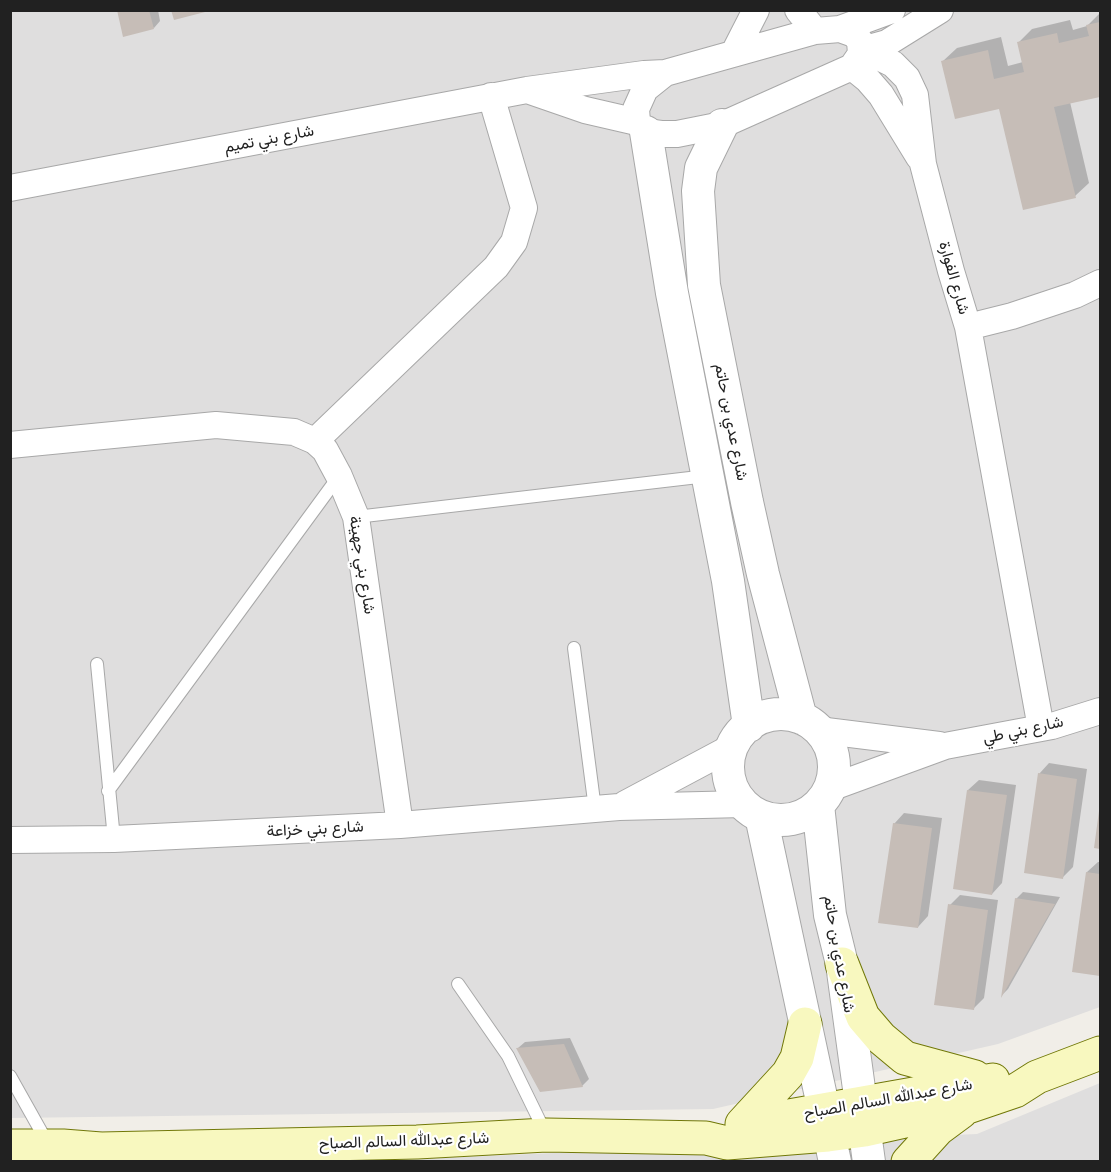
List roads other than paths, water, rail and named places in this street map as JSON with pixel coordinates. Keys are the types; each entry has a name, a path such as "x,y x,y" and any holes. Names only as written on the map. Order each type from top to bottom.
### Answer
{"main road":[{"path":"842,964 863,1017 881,1038 905,1058 988,1081"},
{"path":"742,1124 788,1074 797,1058 805,1024"},
{"name":"شارع عبدالله السالم الصباح","path":"10,1146 61,1154 101,1149 417,1142 546,1135 706,1138 718,1142 736,1143 828,1136 866,1132 968,1107 1015,1090 1037,1077 1101,1053"},
{"name":"شارع عبدالله السالم الصباح","path":"866,1132 988,1081 1021,1076 1037,1077"},
{"path":"908,1161 938,1129 968,1107"},
{"name":"شارع عبدالله السالم الصباح","path":"706,1138 723,1129 742,1124 828,1136"}],"street":[{"path":"734,52 756,10"},
{"path":"798,10 815,31"},
{"path":"641,127 636,109 645,88 665,73 815,31 840,29 892,10"},
{"path":"858,57 887,43 940,10"},
{"name":"شارع الفوارة","path":"840,29 854,34 860,41 858,57 868,80 880,95 923,164 968,327 1012,316 1075,295 1101,283"},
{"name":"شارع بني تميم","path":"527,90 641,127 677,134 722,125 858,57"},
{"name":"شارع بني تميم","path":"10,188 491,96 665,73"},
{"path":"10,445 216,425 294,432 315,441 496,267 514,242 524,208 491,96"},
{"name":"شارع عدي بن حاتم","path":"722,125 701,168 698,191 705,285 763,574 810,724"},
{"name":"شارع عدي بن حاتم","path":"641,127 706,476 728,581 741,736"},
{"path":"968,327 1041,728"},
{"name":"شارع بني جهينة","path":"315,441 325,450 339,476 356,518 400,825"},
{"name":"شارع بني طي","path":"824,796 945,746 1041,728 1101,711"},
{"path":"752,810 781,820 791,819 810,811 824,796 833,778 833,757 825,738 810,724 781,714 760,718 741,736 729,756 729,777 732,787 752,810 805,1024 828,1136"},
{"name":"شارع بني طي","path":"810,724 945,746"},
{"name":"شارع بني خزاعة","path":"607,808 741,736"},
{"name":"شارع عدي بن حاتم","path":"824,796 830,915 842,964 866,1132"},
{"name":"شارع بني خزاعة","path":"10,840 114,839 400,825 607,808 752,810"}],"lane":[{"path":"108,791 339,476"},
{"path":"356,518 706,476"},
{"path":"574,648 607,808"},
{"path":"97,664 114,839"},
{"path":"458,984 508,1056 546,1135"},
{"path":"10,1076 61,1154"}]}
